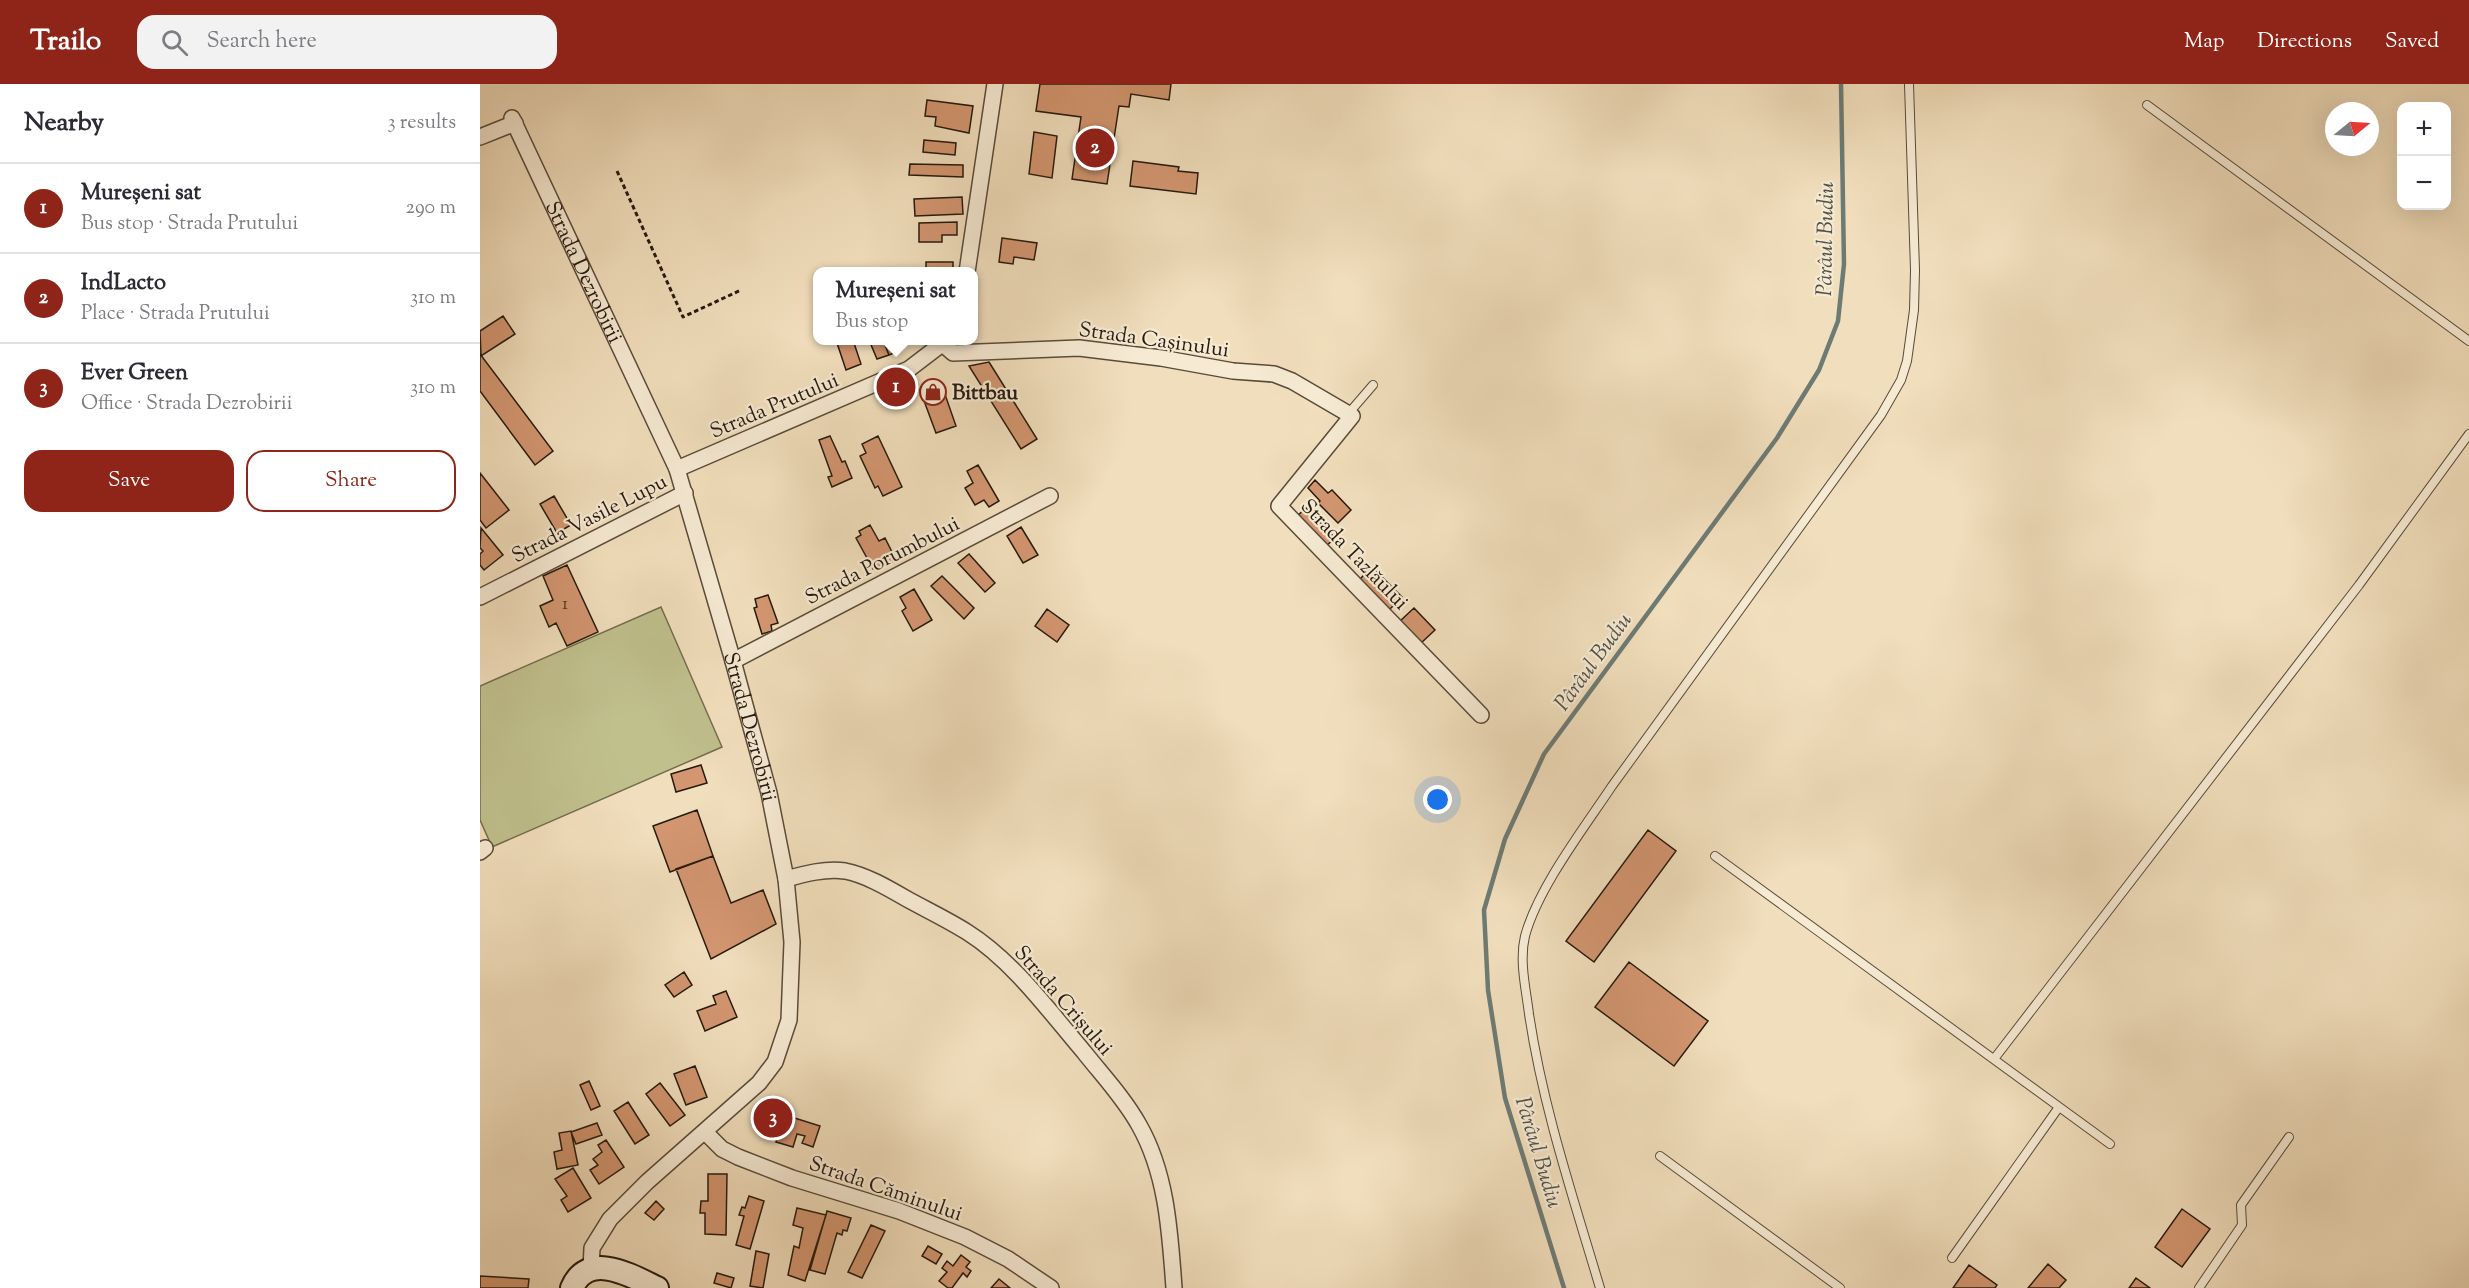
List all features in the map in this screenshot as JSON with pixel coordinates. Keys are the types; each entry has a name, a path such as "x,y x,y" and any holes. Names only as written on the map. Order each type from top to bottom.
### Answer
{"main road":[{"path":"573,1288 579,1276 591,1270 607,1268 621,1271 657,1288"}],"street":[{"path":"968,267 995,84"},
{"name":"Strada Dezrobirii","path":"480,137 513,121 678,469 734,661 769,794 786,879 792,942 789,1020 775,1062 759,1083 647,1182 610,1219 592,1248 591,1270"},
{"name":"Strada Prutului","path":"678,469 909,369 942,345"},
{"name":"Strada Cașinului","path":"947,345 953,353 1079,348 1161,358 1233,371 1274,374 1292,381 1350,415"},
{"name":"Strada Tazlăului","path":"1350,415 1279,506 1481,715"},
{"name":"Strada Vasile Lupu","path":"480,597 685,493"},
{"name":"Strada Porumbului","path":"734,661 1050,496"},
{"name":"Strada Crișului","path":"786,879 805,874 843,871 858,875 967,932 995,954 1019,978 1122,1099 1140,1125 1152,1155 1169,1216 1174,1288"},
{"name":"Strada Căminului","path":"705,1132 722,1149 738,1157 792,1178 899,1211 964,1237 1008,1259 1051,1288"}],"lane":[{"path":"1600,1288 1551,1127 1539,1075 1523,965 1525,937 1540,901 1571,846 1881,415 1901,380 1909,348 1915,270 1909,84"},
{"path":"2147,105 2469,341"},
{"path":"1350,415 1373,385"},
{"path":"1994,1059 2359,585 2469,434"},
{"path":"1715,856 2110,1144"},
{"path":"1952,1258 2059,1107"},
{"path":"2199,1288 2242,1225 2241,1205 2289,1137"},
{"path":"1660,1156 1840,1288"}],"path":[{"path":"617,171 683,317 741,290"}],"green space":[{"path":"661,607 722,747 492,847 480,820 480,686"}],"building":[{"path":"1040,84 1171,84 1169,100 1131,94 1129,107 1119,106 1107,184 1072,179 1081,117 1036,111"},
{"path":"927,100 973,106 969,133 935,126 936,117 925,116"},
{"path":"1034,132 1057,136 1052,178 1029,174"},
{"path":"924,140 956,143 955,155 923,152"},
{"path":"1133,161 1179,167 1178,171 1198,173 1196,194 1130,186"},
{"path":"910,164 963,165 963,177 909,175"},
{"path":"962,197 963,214 915,216 914,199"},
{"path":"957,222 957,235 942,235 942,242 919,242 919,223"},
{"path":"1002,238 1037,243 1034,260 1014,257 1013,264 999,262"},
{"path":"926,262 953,262 953,267 926,267"},
{"path":"503,316 515,334 481,356 480,331"},
{"path":"838,345 855,345 861,364 846,370"},
{"path":"871,345 885,345 889,355 877,359"},
{"path":"885,345 899,345 901,350 889,355"},
{"path":"480,354 553,451 535,465 480,391"},
{"path":"989,362 1037,439 1021,449 969,366"},
{"path":"941,383 956,426 936,433 920,390"},
{"path":"830,436 852,478 832,487 828,477 832,476 819,440"},
{"path":"878,436 902,487 883,496 878,486 875,488 860,456 866,453 862,444"},
{"path":"978,465 999,501 989,507 984,500 975,505 965,488 973,483 967,471"},
{"path":"480,473 509,510 486,528 480,520"},
{"path":"1315,480 1328,493 1332,490 1351,510 1338,523 1318,503 1320,501 1308,488"},
{"path":"554,496 571,525 557,533 540,504"},
{"path":"1306,508 1335,538 1324,548 1295,518"},
{"path":"870,525 879,541 885,538 896,560 878,569 877,566 873,569 856,538 861,535 859,531"},
{"path":"1021,527 1038,555 1023,563 1007,536"},
{"path":"481,528 503,555 484,570 480,565 480,554 483,551 480,548"},
{"path":"969,554 995,583 985,592 958,563"},
{"path":"567,565 598,632 567,646 556,623 549,627 540,606 553,600 543,576"},
{"path":"1372,567 1402,597 1387,612 1357,582"},
{"path":"942,576 974,608 964,619 931,586"},
{"path":"914,589 932,620 913,631 902,611 906,608 900,597"},
{"path":"768,595 778,623 771,625 772,631 762,634 754,608 757,607 755,599"},
{"path":"1414,608 1435,630 1420,644 1399,622"},
{"path":"1047,609 1069,625 1057,642 1035,626"},
{"path":"701,765 707,783 676,792 671,774"},
{"path":"697,810 713,856 670,872 653,826"},
{"path":"1648,830 1676,851 1594,962 1566,941"},
{"path":"713,856 731,903 763,890 776,924 711,959 676,869"},
{"path":"1629,962 1708,1021 1674,1066 1595,1007"},
{"path":"684,972 692,985 674,997 665,985"},
{"path":"726,991 737,1017 705,1031 697,1011 716,1004 713,996"},
{"path":"695,1066 707,1097 686,1105 674,1074"},
{"path":"589,1081 600,1106 591,1110 580,1085"},
{"path":"660,1083 685,1115 670,1126 646,1094"},
{"path":"628,1102 649,1135 635,1144 614,1111"},
{"path":"766,1109 820,1126 813,1147 802,1143 805,1136 797,1134 793,1147 776,1142 780,1129 762,1123"},
{"path":"597,1123 602,1135 576,1144 571,1132"},
{"path":"571,1131 578,1165 557,1169 554,1152 562,1150 559,1133"},
{"path":"606,1140 624,1167 599,1184 590,1170 598,1165 593,1159 602,1152 598,1145"},
{"path":"573,1168 591,1198 568,1212 561,1200 567,1196 555,1179"},
{"path":"708,1174 727,1174 726,1235 705,1234 705,1213 700,1213 701,1201 708,1201"},
{"path":"749,1196 764,1201 750,1249 736,1245 744,1216 739,1215 742,1207 745,1208"},
{"path":"656,1201 664,1209 654,1220 645,1213"},
{"path":"797,1208 826,1215 805,1281 788,1275 794,1246 799,1248 803,1228 793,1225"},
{"path":"2182,1209 2210,1229 2182,1267 2155,1247"},
{"path":"827,1211 851,1218 847,1231 843,1230 842,1235 837,1233 825,1274 810,1270"},
{"path":"871,1225 885,1231 862,1278 848,1272"},
{"path":"928,1246 942,1254 936,1264 922,1256"},
{"path":"756,1251 769,1254 763,1288 750,1286"},
{"path":"961,1255 970,1262 966,1267 971,1271 967,1277 963,1273 952,1288 948,1288 939,1281 947,1272 942,1268 947,1261 953,1266"},
{"path":"2048,1264 2066,1280 2059,1288 2028,1288"},
{"path":"1969,1265 1997,1285 1995,1288 1953,1288"},
{"path":"717,1273 734,1278 731,1288 714,1283"},
{"path":"480,1276 529,1279 528,1288 480,1288"},
{"path":"2136,1278 2150,1288 2129,1288"},
{"path":"999,1279 1010,1288 991,1288"}],"waterway":[{"name":"Pârâul Budiu","path":"1564,1288 1505,1098 1488,990 1484,910 1505,839 1544,754 1777,438 1819,370 1838,321 1844,264 1841,84"}],"place":[{"name":"IndLacto","path":"1095,148"},
{"name":"Mureșeni sat","path":"896,387"},
{"name":"Bittbau","path":"933,392"},
{"name":"Ever Green","path":"773,1118"}]}
